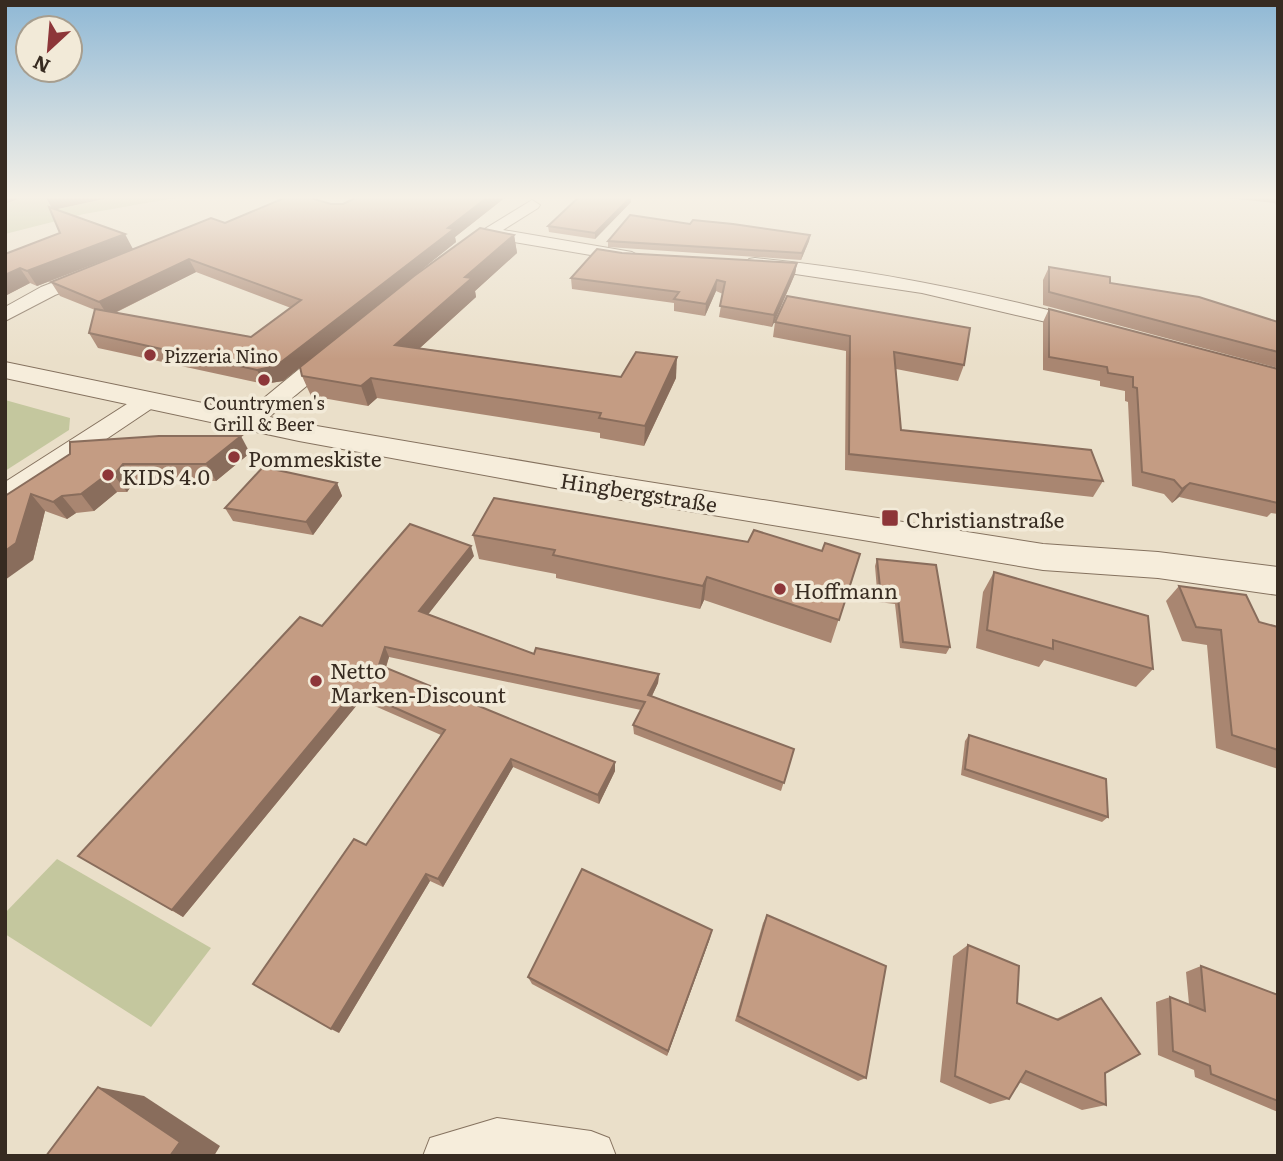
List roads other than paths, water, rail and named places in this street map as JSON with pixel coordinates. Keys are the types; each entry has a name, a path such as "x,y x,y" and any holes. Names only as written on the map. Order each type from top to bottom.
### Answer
{"street":[{"path":"584,250 647,258"},
{"path":"734,261 816,268 899,281 992,300 1109,331"},
{"path":"5,315 48,291 111,266"},
{"path":"250,422 347,341"},
{"name":"Hingbergstraße","path":"5,370 250,422 604,486 1043,557 1158,565 1278,581"},
{"path":"5,495 149,400"},
{"path":"448,1156 497,1143 591,1156"}],"place":[{"name":"Pizzeria Nino","path":"150,355"},
{"name":"Countrymen's Grill & Beer","path":"264,380"},
{"name":"Pommeskiste","path":"234,457"},
{"name":"KIDS 4.0","path":"108,475"},
{"name":"Christianstraße","path":"890,518"},
{"name":"Hoffmann","path":"780,589"},
{"name":"Netto Marken-Discount","path":"316,681"}]}
